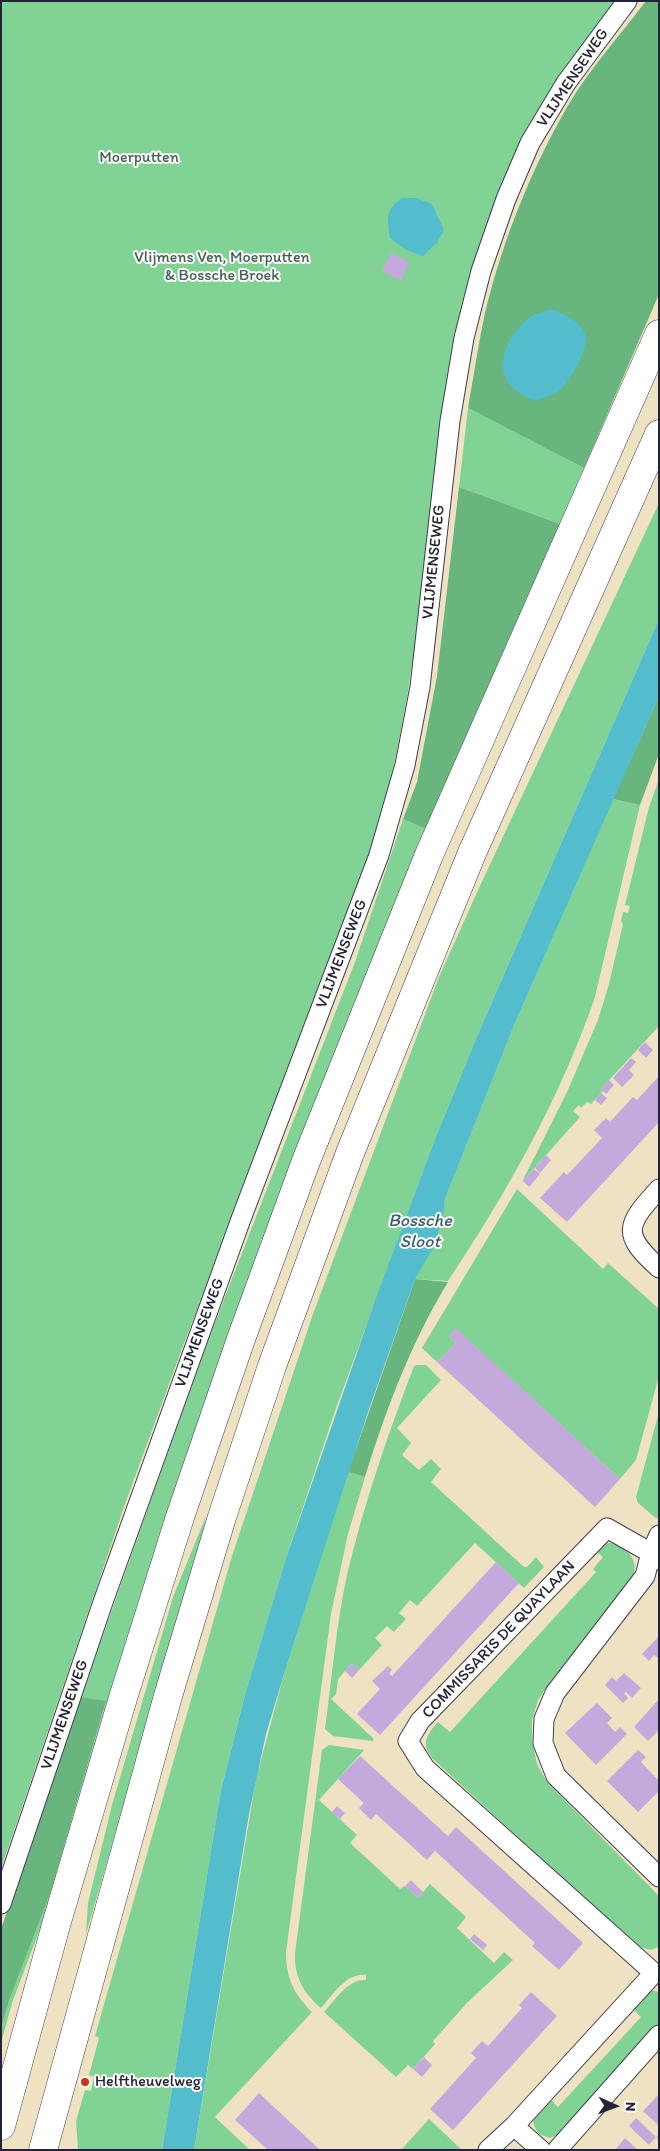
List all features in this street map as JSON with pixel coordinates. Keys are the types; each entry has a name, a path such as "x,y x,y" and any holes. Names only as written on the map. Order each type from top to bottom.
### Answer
{"main road":[{"path":"1,2126 62,1906 168,1553 241,1339 306,1161 430,856 659,334"},
{"path":"43,2150 168,1696 222,1517 275,1357 350,1153 472,853 659,434"}],"street":[{"name":"VLIJMENSEWEG","path":"1,1904 106,1593 241,1219 379,855 405,765 420,687 450,421 464,338 481,271 506,200 530,143 566,83 628,1"},
{"path":"659,1189 639,1210 632,1232 634,1243 659,1268"},
{"name":"COMMISSARIS DE QUAYLAAN","path":"488,2150 514,2126 657,1973 425,1768 408,1741 420,1721 607,1528 655,1556"},
{"path":"659,1535 655,1556 645,1576 555,1693 544,1719 543,1743 556,1776 659,1877"},
{"path":"557,2150 659,2035"},
{"path":"514,2126 540,2150"}],"green space":[{"name":"Vlijmens Ven, Moerputten & Bossche Broek","path":"1,1 619,1 495,211 430,541 407,698 378,848 183,1346 125,1504 1,1869"},
{"path":"646,1 659,1 659,294 584,468 468,408 483,323 492,285 510,231 531,178 570,102 597,63"},
{"path":"468,408 584,468 560,524 459,487"},
{"path":"459,487 560,524 428,830 403,819 417,782 437,676"},
{"path":"659,503 659,619 478,1034 435,1139 335,1411 285,1561 246,1691 221,1790 162,2150 78,2150 76,2121 85,2090 91,2091 94,2077 89,2075 99,2038 95,2036 232,1556 313,1314 439,977"},
{"path":"659,696 659,754 640,805 613,799"},
{"path":"659,779 659,1026 601,1089 603,1091 591,1104 587,1102 581,1108 579,1105 573,1111 580,1117 522,1182 567,1092 598,1020 609,984 623,924 621,921 623,912 628,913 630,906 625,905 649,807"},
{"path":"613,799 640,805 595,997 566,1072 511,1179 448,1281 415,1279 438,1235 445,1199 515,1023"},
{"path":"403,819 428,830 51,1900 12,2003 1,2043 1,2028 9,2001 50,1894 106,1702 81,1697 202,1356 355,962"},
{"path":"517,1189 603,1269 608,1263 659,1309 659,1376 636,1460 620,1479 456,1329 449,1336 456,1343 437,1362 422,1348"},
{"path":"415,1279 448,1282 411,1353 382,1426 365,1477 348,1472"},
{"path":"426,1365 441,1380 397,1428 411,1443 402,1455 419,1470 431,1459 441,1469 431,1482 524,1567 527,1567 536,1557 544,1567 524,1588 475,1543 417,1606 410,1600 399,1613 406,1619 394,1632 387,1626 375,1638 382,1645 359,1670 352,1663 338,1679 336,1694 331,1699 374,1739 373,1741 333,1736 325,1729 337,1632 347,1575 377,1469 414,1366"},
{"path":"659,1412 659,1511 657,1519 638,1503 636,1497"},
{"path":"348,1472 365,1477 348,1534 331,1614 286,1952 289,1978 292,1985 300,1999 312,2012 215,2117 250,2150 194,2150 256,1779 284,1674"},
{"path":"206,1516 86,1934 88,1903 112,1805 173,1597"},
{"path":"609,1543 620,1546 629,1553 634,1563 634,1574 538,1700 532,1720 532,1741 537,1764 547,1782 659,1896 659,1947 650,1950 636,1946 433,1759 429,1754 426,1744 428,1735 438,1722 450,1732 596,1572 593,1569 603,1557 595,1550 603,1544"},
{"path":"81,1697 106,1701 50,1894 9,2001 1,2028 1,1929"},
{"path":"329,1745 364,1750 319,1800 357,1835 350,1843 400,1889 405,1886 418,1898 430,1884 466,1917 457,1928 494,1963 504,1952 513,1960 467,2003 433,2041 435,2044 413,2069 408,2065 396,2077 324,2012 348,1986 366,1980 366,1975 352,1977 346,1981 321,2008 309,1996 301,1984 296,1969 295,1953 322,1750"},
{"path":"647,1991 659,1992 659,2028 562,2133 550,2138 539,2134 535,2128 533,2118 539,2105 547,2096 558,2107 641,2017 630,2006"},
{"path":"429,2119 462,2150 401,2150"}],"water":[{"path":"402,198 416,198 432,204 444,230 437,243 423,256 406,250 390,238 388,215 396,202"},
{"path":"552,309 571,318 579,325 585,334 585,348 572,374 562,388 536,401 515,390 504,372 503,362 509,342 522,324 532,316"},
{"name":"Bossche Sloot","path":"659,619 659,696 515,1023 445,1199 443,1216 435,1245 415,1279 367,1415 266,1734 249,1814 194,2150 162,2150 221,1790 246,1691 285,1561 376,1298 435,1139 478,1034"}],"building":[{"path":"391,253 410,262 401,281 382,271"},
{"path":"645,1042 653,1050 646,1058 638,1050"},
{"path":"631,1058 636,1062 629,1070 634,1075 622,1087 613,1078"},
{"path":"659,1076 659,1122 567,1222 540,1198 564,1172 567,1175 602,1138 594,1130 606,1118 610,1122 633,1097 637,1100"},
{"path":"609,1080 614,1085 606,1094 601,1089"},
{"path":"601,1093 607,1098 601,1105 595,1100"},
{"path":"546,1155 551,1160 540,1173 535,1168"},
{"path":"534,1169 540,1174 529,1187 523,1181"},
{"path":"456,1328 620,1479 595,1507 437,1362 456,1343 449,1336"},
{"path":"496,1562 519,1583 380,1735 357,1714 380,1689 372,1681 388,1666 392,1670 389,1674 392,1676"},
{"path":"659,1636 659,1659 654,1655 649,1661 642,1654"},
{"path":"352,1663 359,1670 352,1678 345,1671"},
{"path":"624,1673 641,1688 632,1698 626,1692 624,1693 628,1698 623,1703 605,1685 612,1677 616,1681"},
{"path":"659,1699 659,1730 648,1741 634,1727"},
{"path":"597,1703 612,1718 607,1723 615,1732 620,1727 627,1734 596,1765 565,1733"},
{"path":"638,1750 646,1757 641,1762 657,1779 659,1778 659,1791 638,1812 607,1781"},
{"path":"360,1756 448,1836 456,1827 583,1943 559,1970 532,1946 535,1943 435,1851 427,1860 376,1814 371,1820 359,1808 364,1803 338,1779"},
{"path":"337,1806 345,1813 340,1819 332,1812"},
{"path":"411,1880 423,1892 418,1898 405,1886"},
{"path":"474,1934 487,1945 483,1950 470,1939"},
{"path":"531,1992 557,2016 453,2130 430,2109 476,2058 471,2053 482,2041 488,2046 522,2008 519,2005"},
{"path":"424,2057 432,2065 422,2077 413,2069"},
{"path":"259,2093 320,2150 268,2150 235,2120"},
{"path":"659,2094 659,2126 643,2111"},
{"path":"636,2118 656,2137 649,2145 629,2126"},
{"path":"625,2138 638,2150 615,2150"}],"place":[{"name":"Helftheuvelweg","path":"85,2082"}],"park label":[{"name":"Moerputten","path":"139,158"}]}
